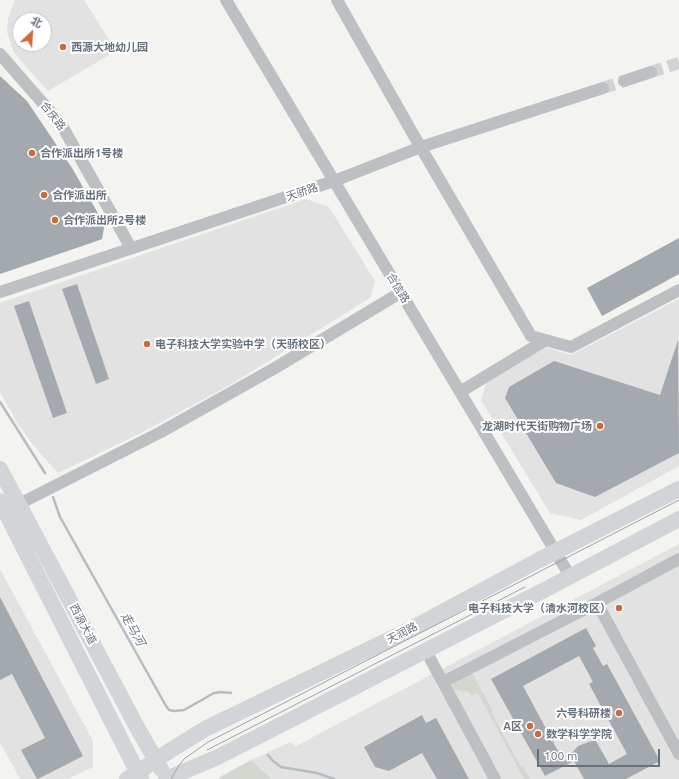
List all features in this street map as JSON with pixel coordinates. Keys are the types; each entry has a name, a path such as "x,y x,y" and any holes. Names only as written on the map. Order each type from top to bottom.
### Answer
{"main road":[{"name":"西源大道","path":"0,469 6,506 135,777"},
{"name":"天润路","path":"135,777 155,760 205,729 409,630 555,552 679,489"},
{"name":"西源大道","path":"6,506 167,779"},
{"path":"167,779 218,757 426,651 679,519"}],"street":[{"name":"合信路","path":"226,0 570,576"},
{"path":"337,0 531,336 544,341 570,347 679,290"},
{"name":"合庆路","path":"0,54 61,124 131,248"},
{"path":"624,81 651,72"},
{"name":"天骄路","path":"0,292 334,181 421,147 603,88"},
{"path":"6,506 174,424 275,368 400,293"},
{"path":"460,392 544,341"},
{"path":"443,682 597,603 679,558"},
{"path":"597,603 679,754"},
{"path":"426,651 495,779"}],"shaded area":[{"name":"西源大地幼儿园","path":"15,0 84,0 116,51 48,91 14,52 52,52 52,12 12,12 12,47 7,32 8,18"},
{"name":"电子科技大学实验中学（天骄校区）","path":"306,199 329,207 375,281 370,298 228,386 139,434 58,473 37,450 18,424 0,392 0,303"},
{"path":"679,299 679,466 581,520 550,513 481,400 487,381 542,346 571,355"},
{"name":"电子科技大学（清水河校区）","path":"679,544 679,779 272,779 251,760 290,742 296,746"},
{"path":"0,569 93,741 93,767 68,779 20,779 0,742"},
{"path":"472,673 521,767 523,766 530,779 524,779 478,693 472,696 466,691 453,690 452,687 454,683"},
{"path":"251,760 272,779 219,779 220,777"}],"building":[{"name":"合作派出所","path":"0,76 27,101 72,168 103,222 104,228 102,239 0,274"},
{"path":"679,238 679,274 602,316 587,288"},
{"path":"77,284 109,379 96,384 62,289"},
{"path":"29,301 67,413 53,418 14,306"},
{"name":"龙湖时代天街购物广场","path":"678,340 679,453 595,497 556,483 505,398 509,387 554,361 660,395"},
{"path":"0,597 83,756 38,779 21,750 45,738 12,674 0,680"},
{"name":"六号科研楼","path":"586,628 596,646 593,648 603,666 607,664 660,761 626,779 584,779 574,761 545,776 491,679","holes":["579,656 593,682 589,684 627,754 609,764 596,741 591,741 578,746 564,762 523,686"]},
{"path":"422,715 426,723 436,718 469,779 437,779 422,753 389,771 375,767 364,747"}],"waterway":[{"name":"走马河","path":"0,402 45,473"},
{"name":"走马河","path":"53,497 60,517 169,710 184,710 214,693 231,693"},
{"name":"走马河","path":"268,755 281,767 317,773 334,779"}],"tunnel":[{"path":"651,72 679,63"},
{"path":"603,88 624,81"}],"tram line":[{"path":"171,779 184,759 208,742 679,500"},
{"path":"207,750 525,587"}],"place":[{"name":"西源大地幼儿园","path":"63,47"},
{"name":"合作派出所1号楼","path":"32,153"},
{"name":"合作派出所","path":"44,195"},
{"name":"合作派出所2号楼","path":"55,220"},
{"name":"电子科技大学实验中学（天骄校区）","path":"147,344"},
{"name":"龙湖时代天街购物广场","path":"600,426"},
{"name":"电子科技大学（清水河校区）","path":"619,608"},
{"name":"六号科研楼","path":"619,713"},
{"name":"A区","path":"530,726"},
{"name":"数学科学学院","path":"538,734"}]}
